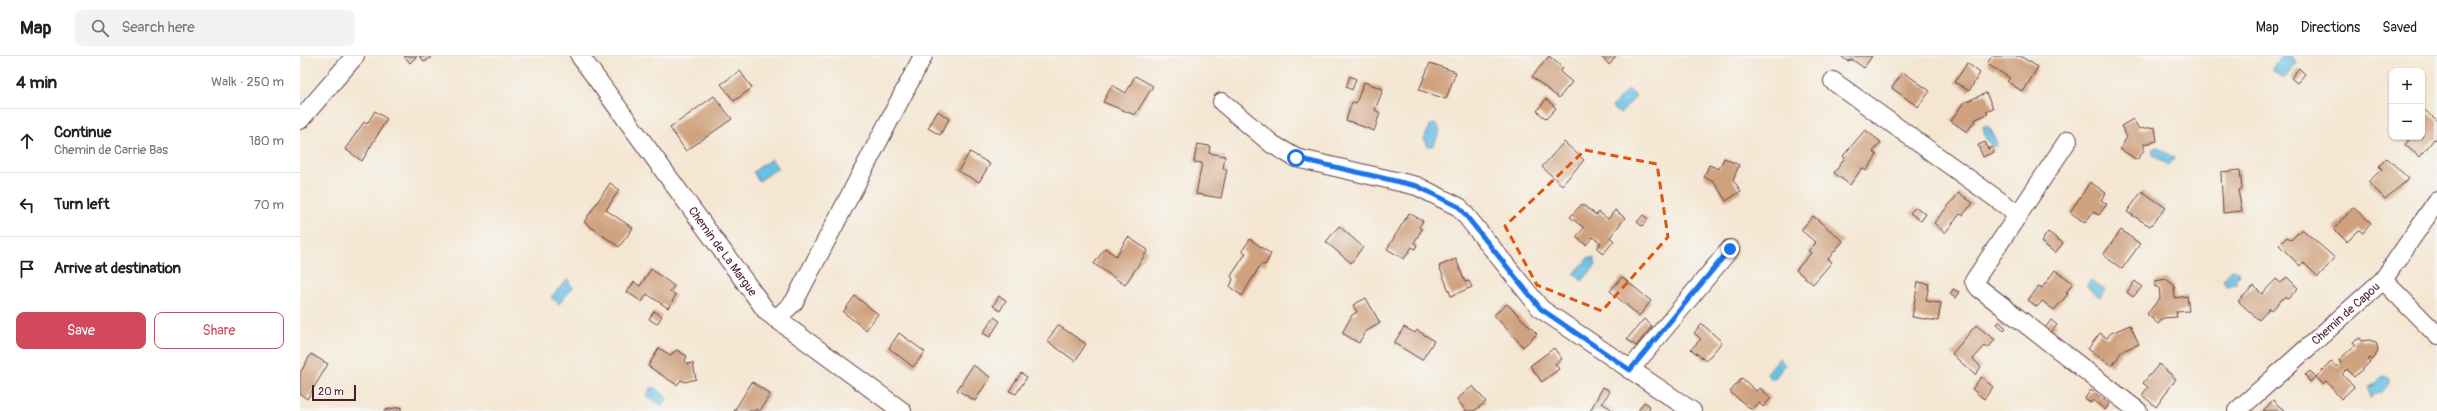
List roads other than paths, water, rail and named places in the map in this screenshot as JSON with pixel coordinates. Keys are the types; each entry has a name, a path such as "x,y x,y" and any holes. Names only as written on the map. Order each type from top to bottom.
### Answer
{"street":[{"path":"300,120 355,56"},
{"name":"Chemin de La Margue","path":"580,56 767,312 902,411"},
{"path":"776,319 794,302 923,56"},
{"path":"1833,81 2020,215"},
{"path":"1222,102 1272,144 1296,158 1417,186 1459,207 1541,309 1692,411"},
{"path":"2068,140 2020,215 1974,281 1979,288 2138,411"},
{"name":"Chemin de Capou","path":"2237,411 2383,280 2437,200"},
{"path":"1630,370 1730,249"},
{"path":"2383,280 2437,335"}],"water":[{"path":"2282,56 2289,56 2297,62 2284,79 2272,70"},
{"path":"1628,89 1636,96 1620,114 1612,107"},
{"path":"1434,124 1438,126 1440,131 1434,145 1428,147 1424,140 1429,126"},
{"path":"1987,125 1995,136 1997,145 1992,147 1985,137 1983,127"},
{"path":"2158,147 2174,158 2168,166 2153,155 2153,149"},
{"path":"771,159 778,168 759,181 753,172"},
{"path":"1588,258 1594,258 1596,265 1582,281 1574,274"},
{"path":"2233,269 2240,272 2235,281 2237,284 2226,286 2223,279"},
{"path":"568,279 570,281 569,283 573,287 559,304 551,297"},
{"path":"2091,280 2105,290 2100,297 2086,286"},
{"path":"1779,358 1785,365 1774,379 1770,379 1767,373"},
{"path":"2383,376 2389,378 2389,383 2382,392 2372,395 2371,398 2369,387 2375,384"},
{"path":"651,388 656,388 667,398 662,406 646,395"}]}
